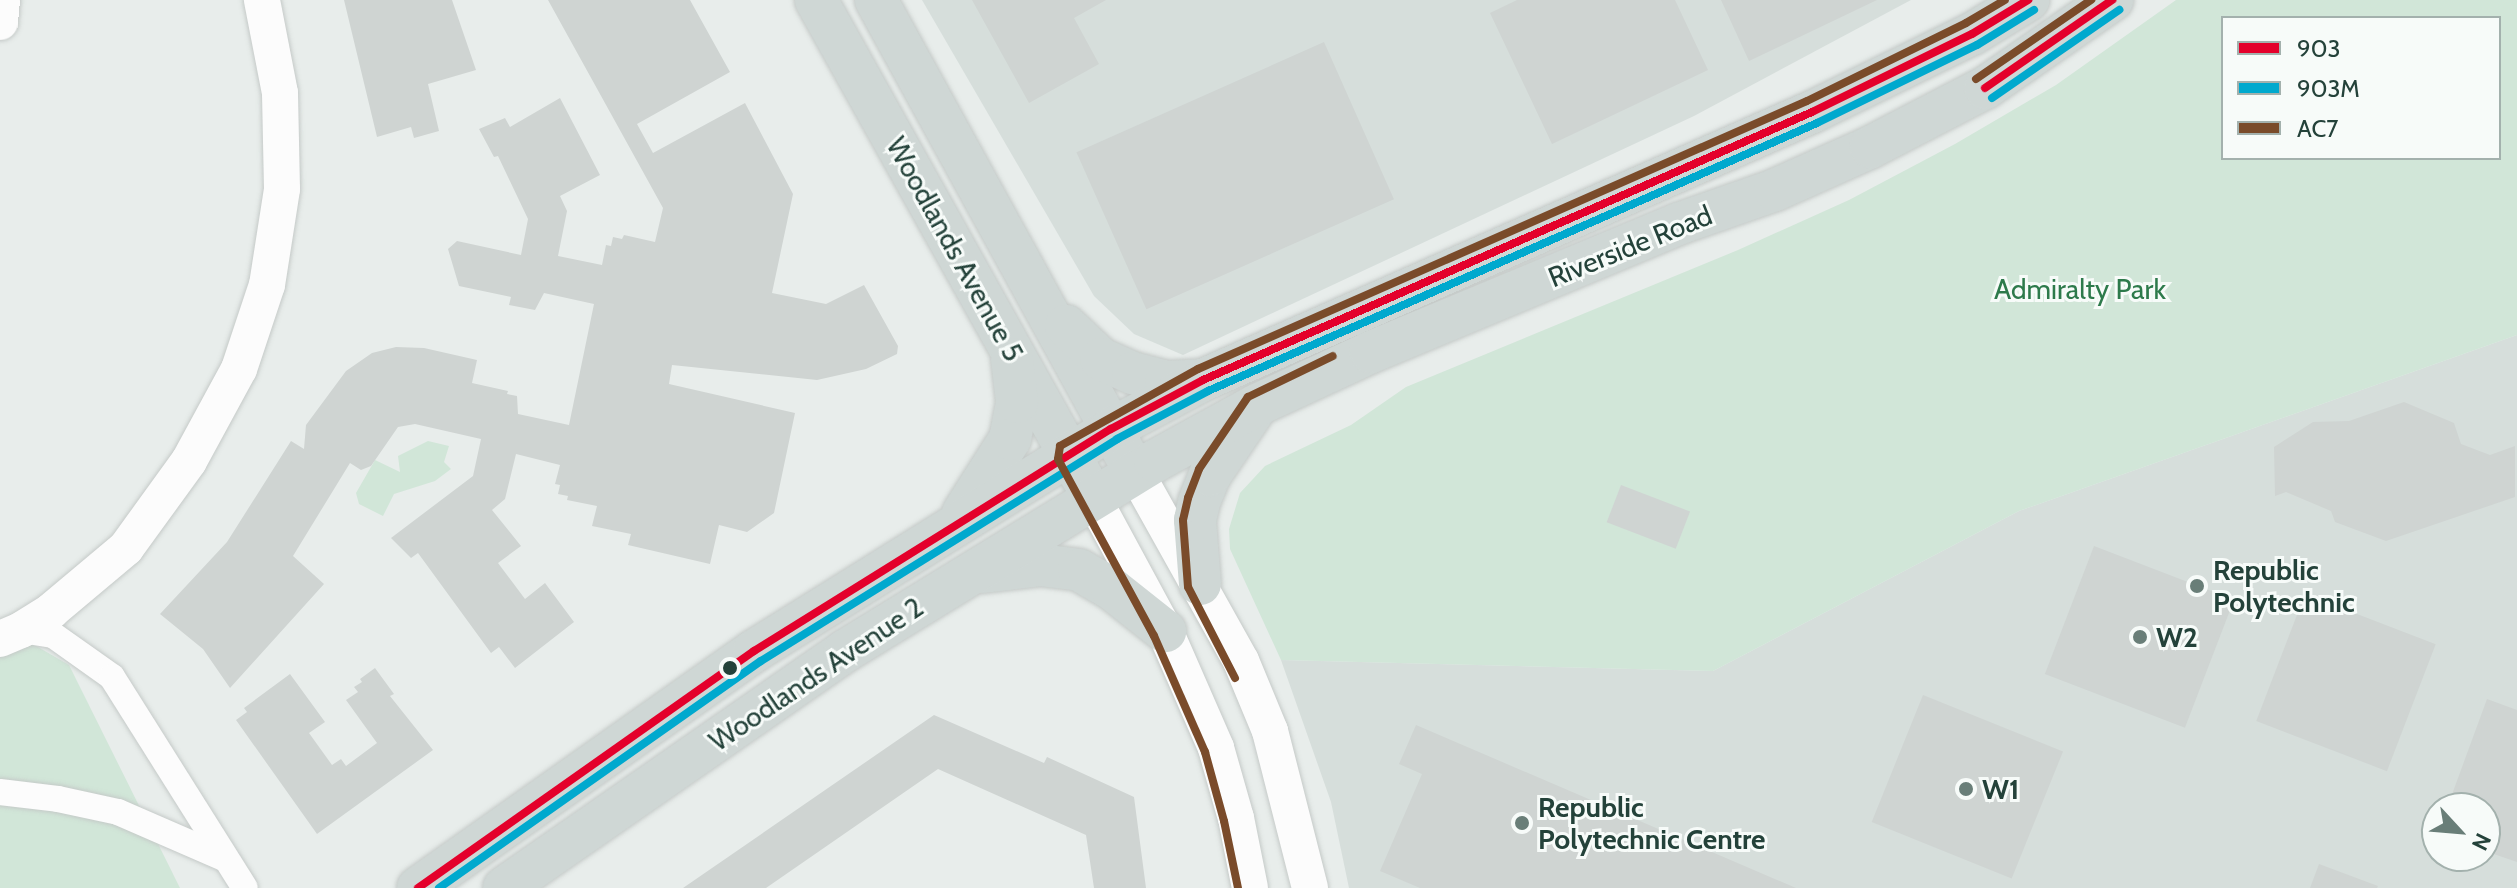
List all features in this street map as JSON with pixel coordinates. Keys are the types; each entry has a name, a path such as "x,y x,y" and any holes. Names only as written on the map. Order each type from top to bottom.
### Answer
{"main road":[{"path":"0,22 2,0"},
{"path":"11,634 51,611 126,548 189,461 239,369 267,285 282,189 280,93 262,0"},
{"name":"Woodlands Avenue 5","path":"816,0 1011,345 1093,498"},
{"name":"Woodlands Avenue 5","path":"876,0 1136,473"},
{"name":"Riverside Road","path":"1111,429 1203,380 1812,112 1972,34 2028,0"},
{"name":"Riverside Road","path":"1136,473 1257,405 1371,352 1678,224 1775,190 1871,147 1976,93 2112,0"},
{"path":"1041,304 1101,359 1166,382 1203,380"},
{"path":"953,527 996,467 1010,439 1017,402 1011,345"},
{"path":"1200,584 1195,520 1199,502 1210,475 1257,405"},
{"name":"Woodlands Avenue 2","path":"418,888 754,651 1111,429"},
{"path":"1136,473 1241,661 1270,731 1310,888"},
{"name":"Woodlands Avenue 2","path":"504,888 845,651 1136,473"},
{"path":"1093,498 1165,631 1216,748 1236,818 1250,888"},
{"path":"969,574 1040,565 1079,570 1112,589 1165,631"}],"street":[{"path":"11,634 53,635 112,677 245,888"},
{"path":"0,792 58,799 118,812 195,842 227,860"}],"shaded area":[{"path":"922,0 1911,0 1694,116 1183,355 1134,334 1094,296"},
{"name":"Republic Polytechnic","path":"2517,335 2517,888 1349,888 1331,802 1281,660 1713,671 2019,511"}],"green space":[{"name":"Admiralty Park","path":"2176,0 2517,0 2517,335 2019,511 1713,671 1281,660 1230,549 1229,529 1240,493 1265,466 1351,425 1406,387 1738,250 1849,200 1955,144 2056,85"},
{"path":"428,441 449,446 444,462 451,469 435,481 394,494 383,516 359,504 356,493 375,460 400,472 398,456"},
{"path":"0,625 69,665 180,888 0,888"}],"building":[{"path":"344,0 452,0 476,70 428,84 439,131 414,138 411,127 377,137"},
{"path":"548,0 690,0 730,72 637,124 653,153 745,103 793,194 772,293 826,304 864,285 898,346 897,354 866,369 817,380 672,365 669,384 795,413 774,513 747,532 719,525 710,564 628,545 631,534 592,526 597,506 567,500 568,496 558,494 560,485 555,484 560,465 516,454 505,499 492,510 521,546 498,563 525,599 545,583 574,622 515,668 499,647 491,653 418,553 411,558 391,538 473,476 481,439 415,424 398,427 371,466 361,470 350,463 293,556 324,584 230,688 203,649 160,614 227,542 291,441 304,449 306,425 346,371 372,353 396,347 424,348 477,360 472,383 517,396 518,414 569,425 594,304 544,293 535,310 509,305 511,297 459,286 448,249 457,241 521,255 528,219 498,156 494,157 479,129 505,118 510,127 560,98 600,175 560,196 567,211 558,256 602,265 606,245 611,246 613,237 622,239 624,235 655,242 663,208"},
{"path":"972,0 1106,0 1074,18 1099,64 1029,103"},
{"path":"1517,0 1675,0 1708,70 1552,144 1490,13"},
{"path":"1721,0 1877,0 1749,61"},
{"path":"1324,42 1394,199 1146,309 1076,152"},
{"path":"2404,402 2454,423 2461,444 2490,455 2515,446 2515,497 2386,541 2335,522 2331,511 2286,492 2275,496 2274,447 2313,422 2349,421"},
{"path":"1621,485 1690,512 1676,549 1607,522"},
{"name":"W2","path":"2094,546 2234,600 2185,728 2045,674"},
{"path":"2305,594 2436,644 2387,771 2256,721"},
{"path":"375,668 394,694 390,696 433,750 317,834 236,720 247,712 244,708 290,674 325,722 309,733 332,765 341,759 346,766 377,743 346,700 358,692 354,687 362,682 360,679"},
{"name":"W1","path":"1923,695 2063,752 2012,879 1872,822"},
{"path":"2487,699 2517,710 2517,862 2501,856 2501,792 2453,792"},
{"path":"934,715 1044,763 1047,757 1134,797 1146,888 1094,888 1086,835 938,769 766,888 683,888"},
{"name":"Republic Polytechnic Centre","path":"1416,725 1796,888 1420,888 1380,871 1422,774 1399,764"},
{"path":"2319,864 2378,886 2310,888"}],"transit line":[{"name":"AC7","path":"1238,888 1205,752 1154,636 1058,459 1060,446 1198,369 1807,101 1966,23 2005,0"},
{"name":"903","path":"418,888 754,651 1111,429 1203,380 1812,112 1972,34 2028,0"},
{"name":"AC7","path":"1976,79 2091,0"},
{"name":"903","path":"1985,88 2112,0"},
{"name":"903M","path":"439,888 761,661 1117,439 1208,391 1817,123 1977,45 2034,10"},
{"name":"903M","path":"1992,98 2119,10"},
{"name":"AC7","path":"1235,678 1188,587 1183,520 1188,498 1199,469 1248,397 1333,356"}],"place":[{"name":"Republic Polytechnic","path":"2197,586"},
{"name":"W2","path":"2140,637"},
{"name":"W1","path":"1966,789"},
{"name":"Republic Polytechnic Centre","path":"1522,823"}]}
